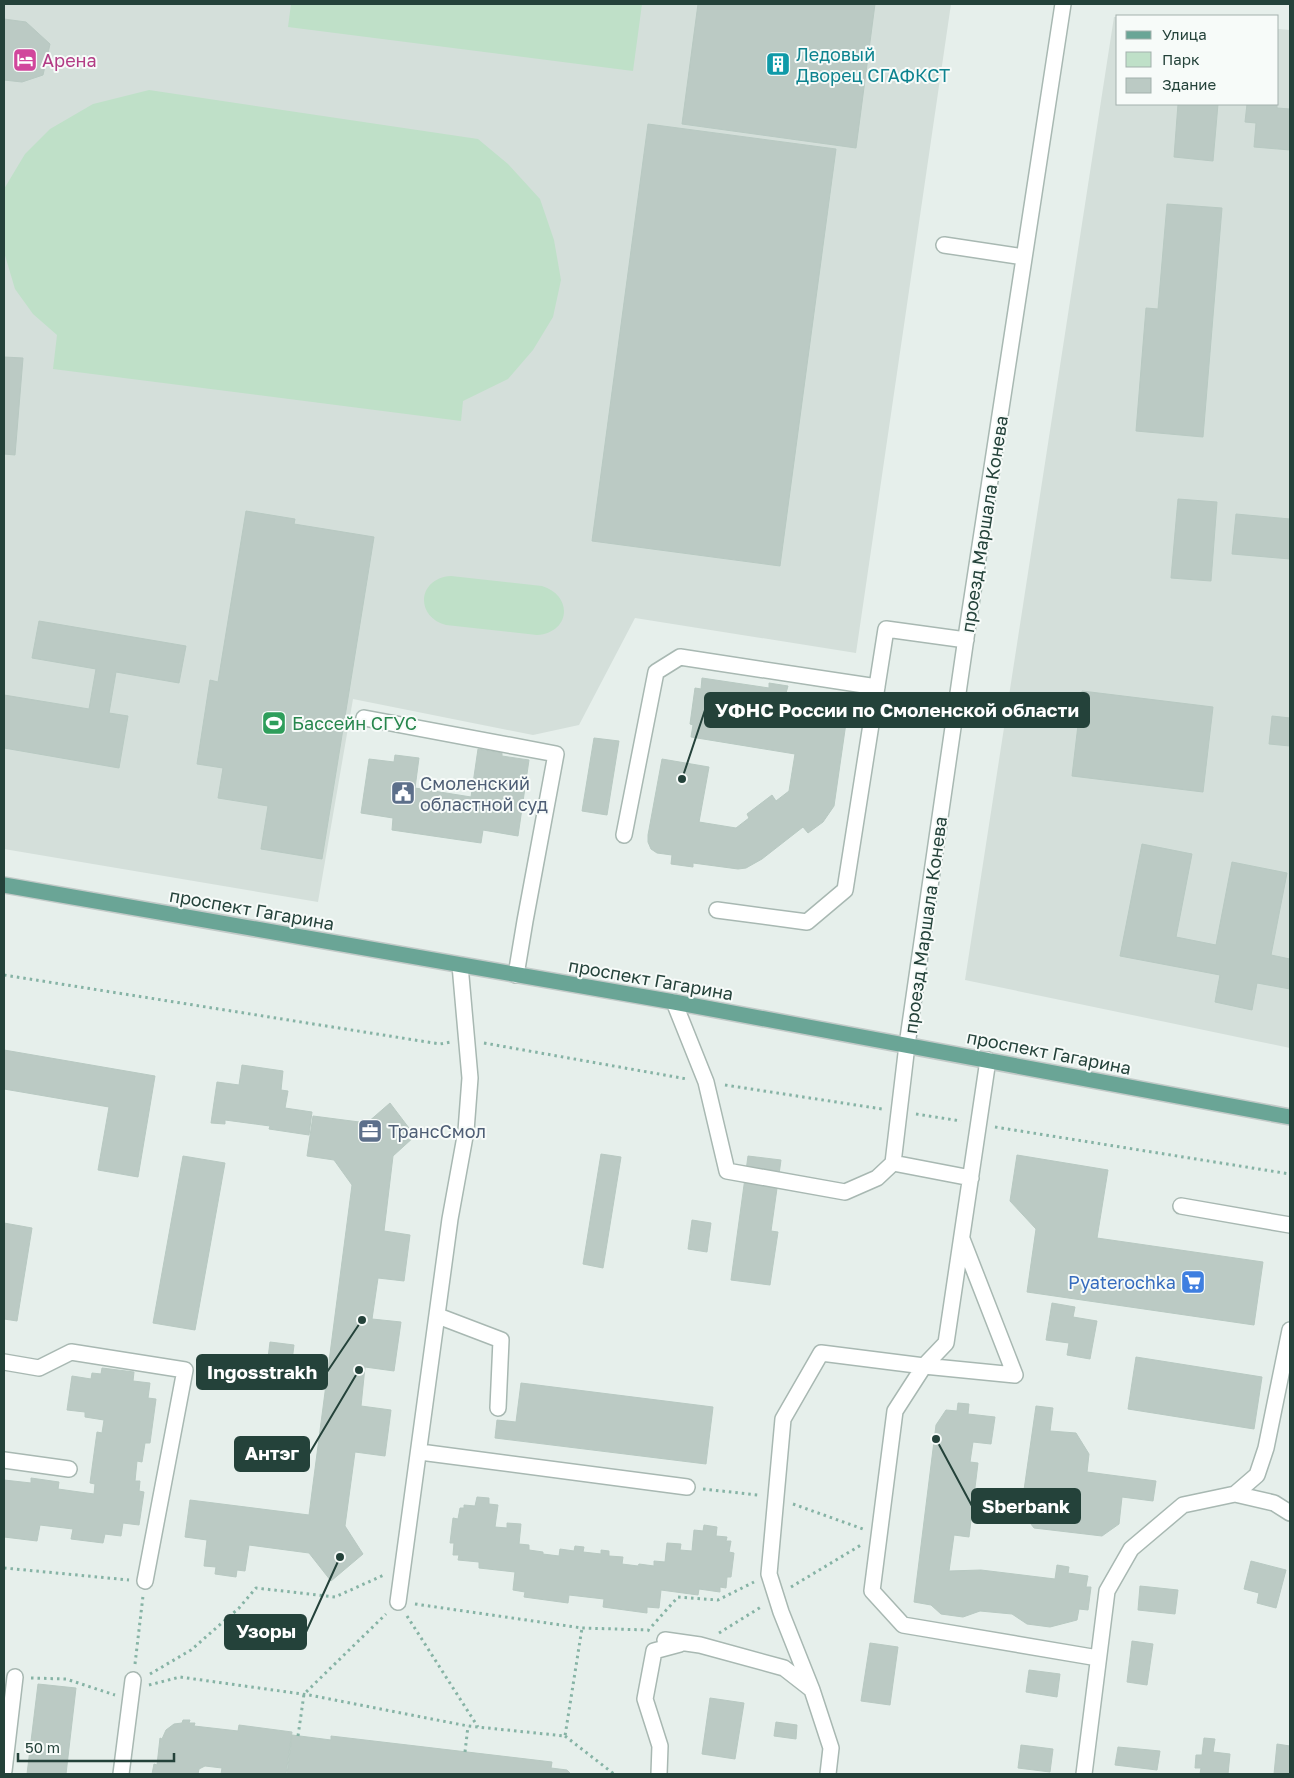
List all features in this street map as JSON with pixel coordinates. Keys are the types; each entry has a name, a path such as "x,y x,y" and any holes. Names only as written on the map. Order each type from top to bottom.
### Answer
{"main road":[{"name":"проспект Гагарина","path":"4,885 674,1002 1290,1116"}],"street":[{"name":"проезд Маршала Конева","path":"893,1163 907,1045 966,640 1063,4"},
{"path":"944,245 1024,257"},
{"path":"717,910 807,922 845,890 886,629 966,640"},
{"path":"624,835 656,672 680,657 877,687"},
{"path":"364,718 556,754 516,975"},
{"path":"398,1602 420,1452 450,1219 466,1131 470,1078 460,965"},
{"path":"674,1002 706,1082 727,1171 845,1192 877,1178 893,1163 971,1178"},
{"path":"988,1060 946,1343 924,1366 895,1411 872,1591 903,1625 1098,1658"},
{"path":"1181,1206 1290,1225"},
{"path":"828,1774 831,1748 812,1690 769,1574 783,1419 821,1353 1015,1375 962,1238"},
{"path":"438,1316 501,1340 498,1408"},
{"path":"1235,1494 1257,1475 1266,1448 1290,1330"},
{"path":"4,1362 39,1368 71,1352 185,1370 145,1581"},
{"path":"420,1452 687,1487"},
{"path":"4,1460 69,1469"},
{"path":"1084,1774 1107,1591 1132,1548 1183,1505 1235,1494 1274,1503 1290,1513"},
{"path":"665,1640 700,1645 784,1668 812,1690"},
{"path":"659,1774 660,1746 644,1699 654,1651 683,1643"},
{"path":"4,1771 15,1677"},
{"path":"120,1774 131,1689"}],"path":[{"path":"4,975 440,1044 467,1040 706,1082 1290,1174"},
{"path":"687,1487 776,1497 879,1535"},
{"path":"700,1645 879,1535"},
{"path":"131,1689 191,1650 239,1608 256,1588 334,1597 404,1566"},
{"path":"4,1568 145,1581 131,1689"},
{"path":"648,1630 678,1597 718,1600 769,1574"},
{"path":"398,1602 582,1628 648,1630 665,1640"},
{"path":"298,1736 304,1694 398,1602"},
{"path":"398,1602 478,1727"},
{"path":"565,1736 582,1628"},
{"path":"15,1677 66,1679 131,1689 180,1677 304,1694 468,1726 565,1736 614,1774"},
{"path":"464,1752 468,1726"}],"shaded area":[{"path":"4,4 951,4 856,653 635,618 579,725 533,735 353,699 318,902 4,849"},
{"path":"1114,17 1116,17 1116,105 1279,105 1279,29 1290,30 1290,1048 965,980"}],"green space":[{"path":"291,4 642,4 633,71 288,27"},
{"path":"149,90 478,139 508,164 540,199 554,240 561,280 553,317 533,350 508,379 463,401 461,421 53,369 57,335 33,314 15,289 4,252 4,189 25,154 50,129 93,104"},
{"path":"451,576 542,586 552,591 563,605 564,614 562,621 548,633 537,635 446,625 429,614 424,598 426,590 432,583 440,578"}],"building":[{"name":"Ледовый Дворец СГАФКСТ","path":"698,4 875,4 856,148 682,124"},
{"name":"Арена","path":"4,19 26,22 50,44 43,75 22,82 4,80"},
{"path":"1178,105 1218,105 1213,161 1174,157"},
{"path":"1247,105 1277,105 1277,108 1290,109 1290,150 1254,147 1256,123 1245,122"},
{"path":"648,124 836,149 780,566 592,541"},
{"path":"1167,204 1222,208 1203,437 1136,431 1146,308 1158,309"},
{"path":"4,357 23,358 15,455 4,454"},
{"path":"1178,499 1217,502 1211,581 1171,578"},
{"name":"Бассейн СГУС","path":"246,511 295,519 294,524 374,537 322,859 261,849 268,806 218,798 223,768 197,764 210,680 218,682"},
{"path":"1236,514 1290,519 1290,559 1232,554"},
{"path":"39,621 186,646 179,683 116,672 109,713 128,716 119,768 4,748 4,695 89,709 96,669 32,658"},
{"path":"702,678 769,688 769,683 788,686 786,693 827,699 823,719 846,723 834,806 823,822 808,833 803,827 762,859 746,868 738,869 693,863 693,867 671,864 672,855 657,853 651,849 648,842 662,759 709,767 699,822 736,828 749,818 747,814 772,795 776,801 789,791 795,754 691,737 693,725 690,724 695,688 701,689"},
{"path":"1082,691 1213,707 1203,792 1072,776"},
{"path":"1272,716 1290,718 1290,746 1269,744"},
{"path":"594,738 619,741 607,815 582,811"},
{"name":"Смоленский областной суд","path":"478,749 502,753 502,756 529,760 518,836 483,830 481,843 392,830 393,818 361,813 369,759 394,762 395,755 419,758 415,788 471,797"},
{"path":"1142,844 1192,854 1176,937 1216,945 1232,862 1287,873 1271,955 1290,959 1290,989 1257,983 1252,1010 1215,1002 1220,975 1120,956"},
{"path":"4,1050 155,1076 138,1177 98,1170 109,1107 4,1089"},
{"path":"242,1065 283,1071 281,1090 288,1091 285,1108 312,1112 309,1135 269,1129 270,1126 225,1120 225,1124 211,1123 217,1082 239,1085"},
{"path":"390,1103 415,1136 393,1156 384,1231 410,1235 404,1281 378,1278 372,1319 401,1322 394,1371 365,1367 361,1406 391,1410 385,1456 355,1452 345,1526 363,1554 331,1581 309,1553 249,1545 245,1571 237,1570 236,1577 215,1574 216,1567 204,1566 207,1540 185,1537 190,1500 309,1515 352,1185 334,1160 307,1156 313,1116 367,1123"},
{"path":"601,1154 621,1157 603,1268 583,1264"},
{"path":"1017,1155 1108,1170 1097,1238 1263,1262 1254,1325 1027,1292 1036,1229 1010,1201"},
{"path":"183,1156 225,1163 195,1330 153,1323"},
{"path":"748,1156 781,1160 771,1231 778,1232 770,1285 731,1280"},
{"path":"692,1220 711,1223 707,1252 688,1249"},
{"path":"4,1223 32,1228 17,1321 4,1319"},
{"path":"1052,1303 1075,1307 1073,1317 1097,1321 1090,1359 1067,1355 1069,1343 1046,1340"},
{"path":"270,1342 294,1345 290,1377 266,1374"},
{"path":"1136,1357 1262,1377 1254,1429 1128,1409"},
{"path":"102,1368 134,1372 133,1381 150,1383 148,1398 156,1399 150,1443 145,1443 142,1462 137,1461 135,1481 140,1481 139,1491 144,1492 139,1525 123,1523 121,1536 105,1534 103,1543 71,1539 73,1529 40,1525 37,1541 4,1537 4,1480 31,1483 31,1478 59,1482 58,1489 94,1494 95,1484 90,1483 97,1432 102,1433 104,1420 85,1417 85,1412 67,1410 72,1376 91,1379 92,1373 101,1374"},
{"path":"521,1383 713,1407 706,1464 495,1438 497,1420 516,1422"},
{"path":"958,1403 969,1404 968,1414 995,1417 991,1444 973,1442 970,1462 978,1463 969,1537 954,1535 949,1571 981,1570 1055,1579 1057,1565 1069,1567 1068,1573 1088,1576 1086,1587 1091,1587 1088,1610 1079,1609 1077,1620 1050,1627 1027,1624 1012,1614 980,1611 963,1617 941,1614 931,1605 914,1602 936,1425 946,1410 957,1411"},
{"path":"1036,1406 1053,1408 1050,1431 1076,1433 1089,1454 1087,1472 1156,1481 1153,1501 1122,1497 1119,1524 1102,1536 1034,1528 1021,1511"},
{"path":"477,1497 489,1498 489,1504 498,1505 495,1527 507,1528 507,1523 521,1524 519,1544 529,1545 529,1550 559,1556 560,1549 574,1551 575,1546 584,1547 583,1552 601,1554 601,1550 609,1551 609,1556 623,1557 622,1564 638,1566 639,1564 654,1566 654,1561 665,1562 667,1543 681,1544 680,1550 692,1551 694,1530 703,1531 704,1525 717,1527 716,1536 727,1537 726,1541 731,1541 729,1552 734,1553 731,1577 727,1577 726,1588 720,1587 720,1592 699,1589 698,1595 661,1590 659,1608 647,1607 647,1613 603,1607 604,1599 569,1595 568,1603 524,1597 525,1592 513,1590 515,1572 479,1568 479,1562 458,1560 459,1555 453,1555 454,1543 450,1543 453,1518 458,1519 460,1508 464,1508 464,1505 475,1506"},
{"path":"1251,1561 1286,1570 1276,1608 1257,1603 1259,1593 1244,1589"},
{"path":"1140,1586 1178,1590 1175,1614 1138,1610"},
{"path":"1132,1641 1153,1644 1147,1685 1127,1682"},
{"path":"870,1643 898,1647 890,1705 861,1701"},
{"path":"1029,1670 1060,1674 1057,1697 1026,1692"},
{"path":"38,1684 76,1688 66,1774 27,1774"},
{"path":"710,1698 744,1703 735,1759 702,1754"},
{"path":"183,1720 190,1720 189,1723 195,1723 194,1726 238,1731 239,1725 292,1732 286,1774 221,1774 222,1768 205,1766 199,1769 198,1774 152,1774 154,1764 157,1765 160,1738 162,1739 166,1730 174,1724 182,1723"},
{"path":"776,1722 797,1725 796,1739 774,1736"},
{"path":"292,1735 331,1740 331,1736 552,1762 551,1768 567,1770 571,1774 287,1774"},
{"path":"1204,1738 1215,1739 1213,1752 1230,1754 1228,1774 1200,1774 1201,1768 1195,1768 1196,1755 1202,1755"},
{"path":"1277,1744 1290,1746 1290,1774 1274,1774"},
{"path":"1021,1745 1053,1749 1050,1772 1018,1768"},
{"path":"1118,1747 1160,1751 1157,1770 1115,1765"}],"place":[{"name":"Арена","path":"25,60"},
{"name":"Ледовый Дворец СГАФКСТ","path":"778,64"},
{"name":"Бассейн СГУС","path":"274,723"},
{"name":"УФНС России по Смоленской области","path":"682,779"},
{"name":"Смоленский областной суд","path":"403,793"},
{"name":"ТрансСмол","path":"370,1131"},
{"name":"Pyaterochka","path":"1193,1282"},
{"name":"Ingosstrakh","path":"362,1320"},
{"name":"Антэг","path":"359,1370"},
{"name":"Sberbank","path":"936,1439"},
{"name":"Узоры","path":"340,1557"}]}
